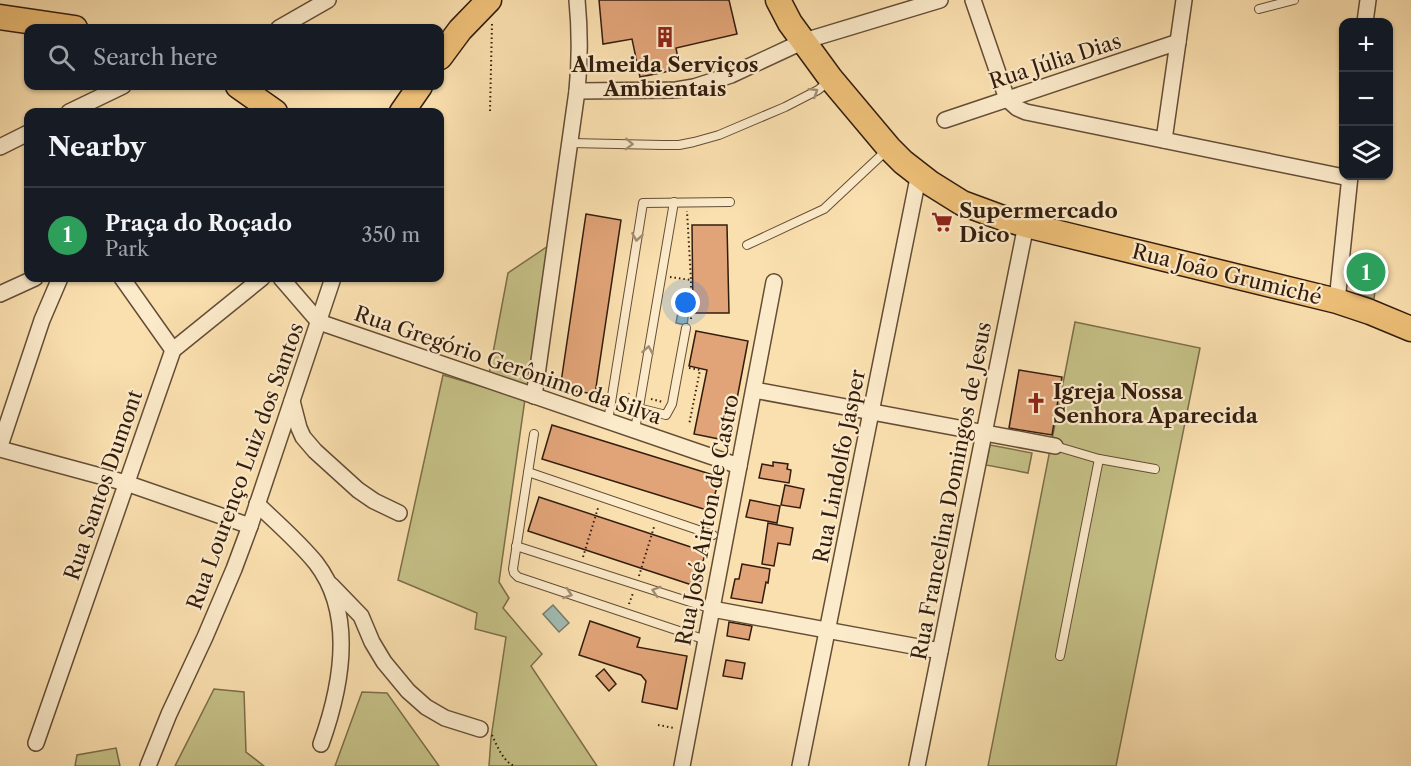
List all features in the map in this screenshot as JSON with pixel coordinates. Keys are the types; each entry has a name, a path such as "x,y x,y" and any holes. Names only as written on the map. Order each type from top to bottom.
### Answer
{"main road":[{"name":"Rua João Grumiché","path":"778,0 790,23 831,80 889,148 930,183 962,203 1026,225 1337,301 1411,329"},
{"path":"444,52 460,30 490,9"},
{"path":"0,17 48,24"},
{"path":"244,90 269,108"},
{"path":"405,108 417,90"}],"street":[{"path":"286,24 328,0"},
{"path":"534,396 577,91 580,33 577,0"},
{"path":"577,91 676,90 694,87 730,75 804,41 940,0"},
{"path":"973,0 1007,99 1017,108 1026,112 1339,175"},
{"path":"1164,140 1184,0"},
{"path":"1366,18 1368,0"},
{"name":"Rua Júlia Dias","path":"945,120 1178,42"},
{"path":"77,108 115,90"},
{"path":"0,147 24,135"},
{"name":"Rua Lindolfo Jasper","path":"800,766 919,174"},
{"path":"1337,301 1350,180"},
{"name":"Rua Francelina Domingos de Jesus","path":"917,766 1026,225"},
{"path":"0,294 26,282"},
{"path":"58,282 42,320 0,448 126,483 250,526"},
{"path":"125,282 173,350 257,282"},
{"path":"285,282 319,322"},
{"name":"Rua Lourenço Luiz dos Santos","path":"148,766 228,584 250,526 332,282"},
{"name":"Rua José Airton de Castro","path":"682,766 774,282"},
{"name":"Rua Gregório Gerônimo da Silva","path":"319,322 739,466"},
{"name":"Rua Santos Dumont","path":"36,743 173,350"},
{"path":"754,390 1056,446"},
{"path":"292,400 298,428 315,451 358,490 399,513"},
{"path":"257,504 316,563 327,581 337,607 341,643 339,669 332,707 321,744"},
{"path":"327,581 361,616 384,662 408,691 435,712 480,729"},
{"path":"712,609 940,651"}],"lane":[{"path":"1259,9 1294,0"},
{"path":"571,143 679,145 694,142 719,135 785,107 818,90 831,80"},
{"path":"747,246 824,209 889,148"},
{"path":"622,426 638,408 674,202"},
{"path":"622,426 643,203 730,202"},
{"path":"638,408 666,415 673,399 686,328"},
{"path":"534,434 516,546 514,573 518,577 706,640"},
{"path":"1056,446 1099,459 1155,469"},
{"path":"1060,656 1099,459"},
{"path":"528,472 713,535"},
{"path":"516,546 712,609"}],"path":[{"path":"490,9 490,111"},
{"path":"661,276 691,280 686,202"},
{"path":"622,426 629,393"},
{"path":"580,567 601,496"},
{"path":"626,614 657,516"},
{"path":"688,634 704,569"},
{"path":"658,725 689,729"},
{"path":"480,729 492,734 497,747 509,764 514,766"}],"shaded area":[{"path":"551,244 530,388 489,374 508,273"},
{"path":"1356,257 1379,259 1374,299 1359,294 1352,285"},
{"path":"1075,322 1200,348 1116,766 988,766"},
{"path":"443,375 525,399 499,582 509,598 503,608 542,654 531,666 597,766 489,766 506,637 475,629 477,613 398,580"},
{"path":"990,445 1032,453 1028,473 986,465"},
{"path":"214,689 244,692 246,752 264,766 175,766"},
{"path":"362,692 387,693 439,766 335,766"},
{"path":"116,748 120,766 75,766 77,755"}],"water":[{"path":"680,301 690,303 687,325 676,323"},
{"path":"553,605 569,623 559,632 543,614"}],"building":[{"name":"Almeida Serviços Ambientais","path":"599,0 729,0 737,34 676,48 680,69 640,77 632,39 603,44"},
{"path":"586,214 621,220 595,394 560,389"},
{"path":"692,225 727,225 729,313 693,313"},
{"path":"696,331 748,341 729,441 694,434 707,370 689,366"},
{"name":"Igreja Nossa Senhora Aparecida","path":"1019,370 1062,377 1052,435 1009,428"},
{"path":"552,425 720,477 710,511 542,459"},
{"path":"773,462 788,464 787,469 791,470 789,483 759,478 762,464 773,466"},
{"path":"785,485 804,489 800,508 781,505"},
{"path":"539,497 706,552 695,586 528,531"},
{"path":"750,500 780,506 777,523 746,517"},
{"path":"768,523 793,528 790,545 778,543 774,566 762,564"},
{"path":"742,564 770,569 762,603 731,598 735,579 739,579"},
{"path":"590,621 640,638 637,647 687,656 677,709 642,702 646,681 641,675 579,655"},
{"path":"729,622 752,626 749,640 727,636"},
{"path":"726,660 745,663 742,679 723,676"},
{"path":"604,669 616,684 609,691 596,676"}],"place":[{"name":"Almeida Serviços Ambientais","path":"665,37"},
{"name":"Supermercado Dico","path":"942,222"},
{"name":"Praça do Roçado","path":"1366,272"},
{"name":"Igreja Nossa Senhora Aparecida","path":"1036,403"}]}
